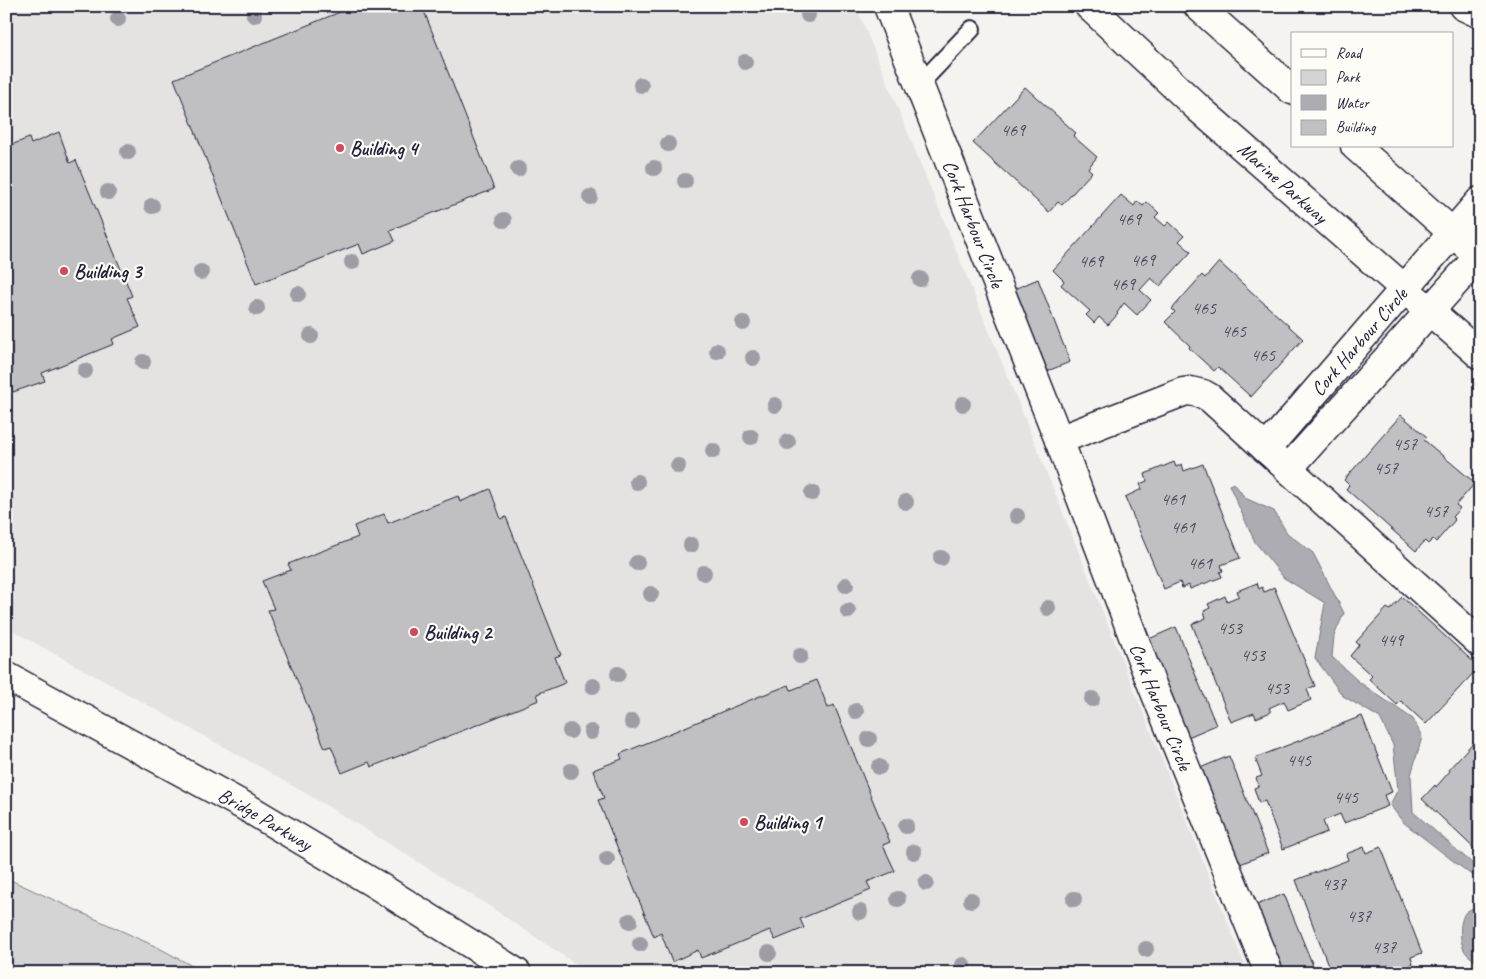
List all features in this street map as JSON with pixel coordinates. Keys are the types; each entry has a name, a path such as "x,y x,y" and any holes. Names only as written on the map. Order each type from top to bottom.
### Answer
{"street":[{"name":"Cork Harbour Circle","path":"888,6 1059,440 1144,664 1268,973"},
{"name":"Marine Parkway","path":"1089,6 1210,119 1480,355"},
{"path":"1198,6 1291,89"},
{"path":"1463,6 1480,14"},
{"path":"1357,148 1480,256"},
{"name":"Cork Harbour Circle","path":"1266,449 1480,202"},
{"name":"Cork Harbour Circle","path":"1288,469 1480,256"},
{"path":"1059,440 1168,396 1190,391 1203,394 1210,398 1480,643"},
{"name":"Bridge Parkway","path":"6,676 246,807 383,889 517,973"}],"lane":[{"path":"920,85 972,29"}],"shaded area":[{"path":"6,6 856,6 1034,441 1248,973 589,973 486,904 339,813 264,769 6,627"}],"green space":[{"path":"6,878 159,948 205,973 6,973"}],"water":[{"path":"1234,483 1245,498 1274,511 1287,533 1313,553 1344,613 1334,636 1332,657 1359,682 1413,719 1422,737 1411,775 1413,812 1480,870 1480,892 1474,877 1403,822 1390,805 1398,789 1393,745 1380,718 1343,696 1315,658 1325,603 1284,578 1255,542 1229,485"},
{"path":"1480,904 1480,968 1476,961 1464,950 1460,933 1463,916 1466,912"}],"building":[{"name":"Building 4","path":"355,6 422,6 494,189 390,230 395,241 363,254 359,244 256,284 174,79"},
{"path":"1025,87 1076,133 1073,136 1097,157 1088,168 1092,172 1062,205 1058,202 1049,212 973,143"},
{"name":"Building 3","path":"59,132 70,163 76,160 132,296 127,298 140,327 112,339 114,344 42,373 45,381 13,392 10,385 6,387 6,147 29,138 31,144"},
{"path":"1121,195 1134,206 1137,201 1143,206 1147,202 1159,213 1155,217 1165,226 1169,222 1184,236 1179,241 1191,252 1160,286 1151,278 1140,290 1151,300 1137,315 1124,303 1118,314 1108,325 1099,317 1094,323 1086,315 1090,311 1061,285 1064,281 1053,270"},
{"path":"1219,262 1303,339 1251,397 1218,367 1214,371 1165,322 1175,312 1172,309 1202,275 1205,278"},
{"path":"1038,279 1070,362 1040,374 1007,292"},
{"path":"1401,415 1427,437 1424,440 1475,483 1456,505 1460,508 1452,517 1455,520 1436,542 1433,539 1428,544 1425,541 1416,551 1346,489 1349,485 1344,480"},
{"path":"1174,462 1176,467 1182,464 1184,471 1203,464 1240,558 1221,565 1223,571 1220,572 1222,577 1190,589 1189,585 1182,588 1180,582 1164,589 1125,497 1142,489 1140,484 1147,481 1145,474"},
{"name":"Building 2","path":"490,489 501,519 506,517 561,655 555,657 565,683 537,694 539,700 507,713 371,767 369,762 342,773 331,746 325,748 268,610 274,609 262,581 291,570 288,564 358,537 354,526 384,514 388,523 458,496 460,502"},
{"path":"1257,583 1259,589 1262,587 1264,592 1274,587 1315,686 1307,689 1311,700 1288,710 1284,701 1269,708 1271,712 1256,718 1254,713 1231,722 1192,624 1206,618 1204,611 1210,608 1208,604 1225,596 1227,601 1239,596 1237,591"},
{"path":"1402,597 1479,667 1426,724 1401,701 1397,705 1369,679 1372,676 1350,656 1359,645 1356,642 1387,608 1390,610"},
{"path":"1176,627 1216,725 1188,737 1149,639"},
{"name":"Building 1","path":"817,680 828,708 834,705 890,842 883,845 895,871 867,882 871,890 800,919 804,928 775,940 770,930 701,958 698,950 672,962 661,933 654,937 598,800 604,798 593,770 622,759 620,754 755,698 789,685 791,690"},
{"path":"1362,716 1392,792 1384,795 1388,806 1344,823 1340,814 1323,821 1327,832 1283,849 1265,801 1259,803 1254,788 1259,786 1256,778 1262,776 1255,758"},
{"path":"1480,735 1480,854 1422,799 1435,785 1436,787 1450,771 1449,769"},
{"path":"1229,756 1268,853 1240,864 1200,768"},
{"path":"1364,847 1366,853 1381,847 1422,953 1411,957 1413,964 1392,972 1389,965 1376,971 1377,973 1331,973 1296,880 1348,860 1346,854"},
{"path":"1284,894 1316,973 1283,973 1256,905"}],"place":[{"name":"Building 4","path":"340,148"},
{"name":"Building 3","path":"64,271"},
{"name":"Building 2","path":"414,632"},
{"name":"Building 1","path":"744,822"}]}
